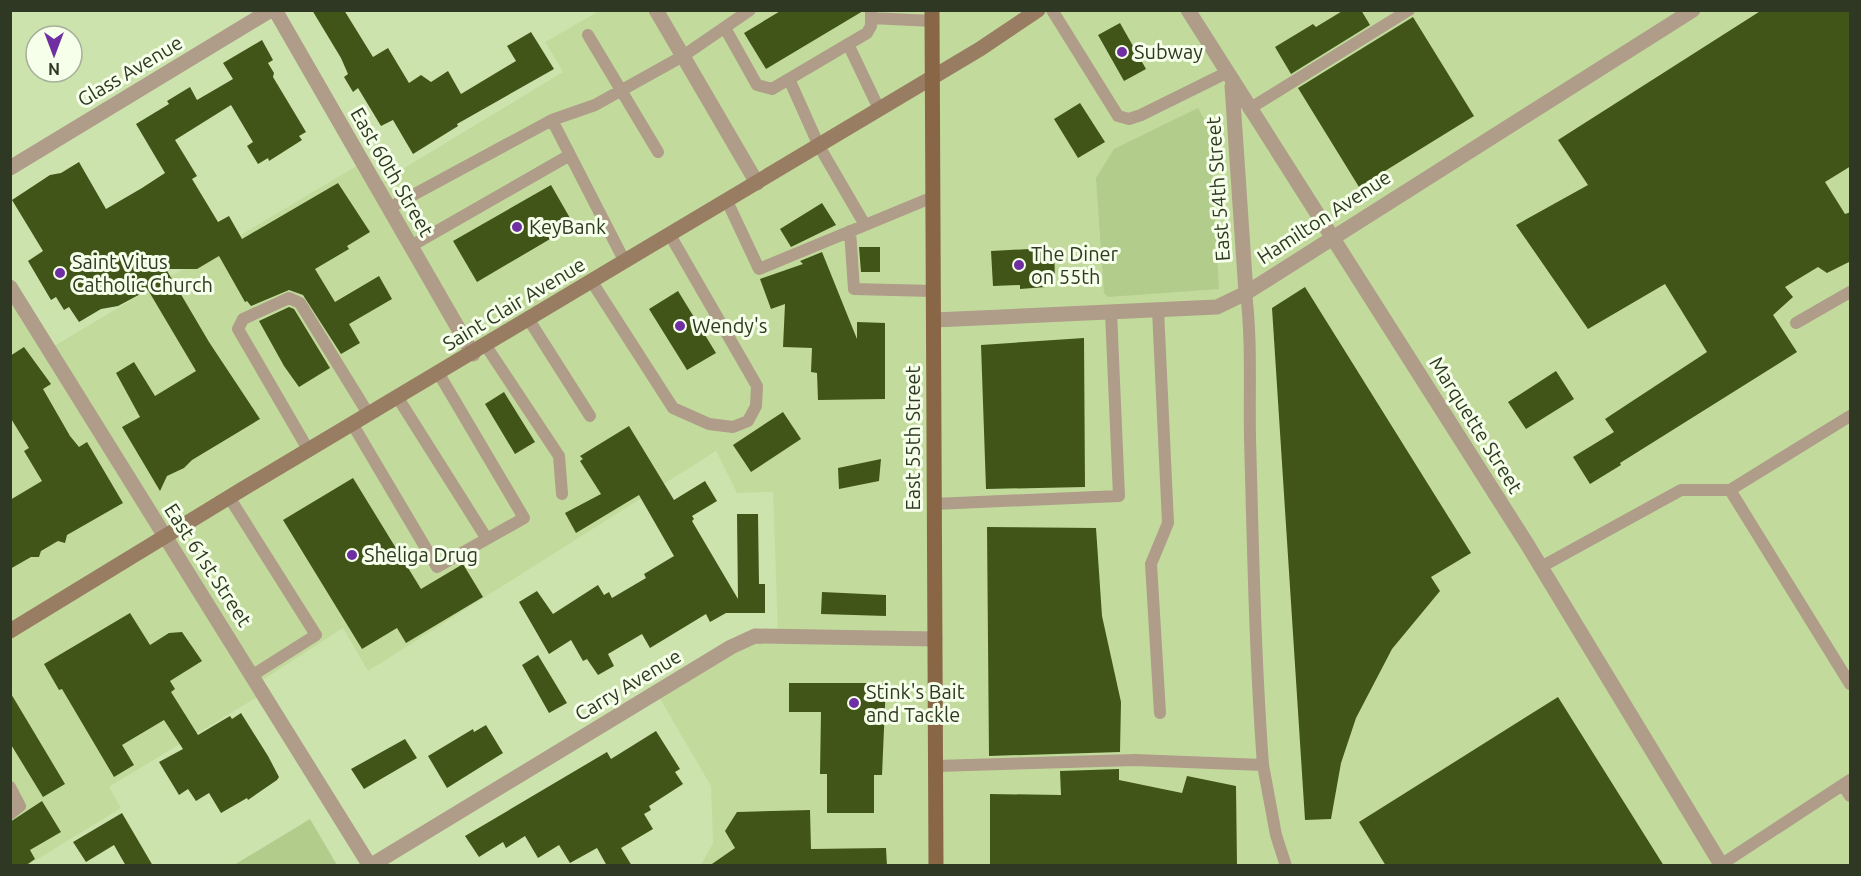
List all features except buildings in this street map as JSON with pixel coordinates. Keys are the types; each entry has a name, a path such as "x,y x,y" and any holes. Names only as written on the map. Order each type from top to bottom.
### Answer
{"main road":[{"name":"Saint Clair Avenue","path":"10,631 229,497 819,146 1038,10"},
{"name":"East 55th Street","path":"932,16 936,866"}],"street":[{"name":"Glass Avenue","path":"10,168 273,10"},
{"name":"East 60th Street","path":"273,10 411,246 479,350"},
{"path":"656,10 757,183"},
{"name":"Marquette Street","path":"1188,10 1541,567 1722,865"},
{"name":"Hamilton Avenue","path":"934,320 1217,307 1246,292 1693,10"},
{"name":"East 54th Street","path":"1229,78 1246,292"},
{"name":"East 61st Street","path":"10,287 370,866"},
{"name":"Carry Avenue","path":"370,866 731,646 755,636 935,639"}],"lane":[{"path":"389,208 552,120 595,105 683,56 750,10"},
{"path":"1052,10 1118,116 1129,119 1142,115 1229,78"},
{"path":"1249,109 1404,12"},
{"path":"725,28 757,85 772,89 867,33 871,14 932,16"},
{"path":"588,35 658,152"},
{"path":"848,44 879,109"},
{"path":"789,79 819,146 865,225"},
{"path":"552,120 626,262"},
{"path":"411,246 570,155"},
{"path":"727,201 759,268 933,197"},
{"path":"850,231 854,289 933,291"},
{"path":"592,282 673,408 709,424 733,427 748,421 756,406 757,386 670,235"},
{"path":"1246,292 1251,332 1250,422 1256,676 1263,765 1276,835 1286,866"},
{"path":"1796,323 1851,292"},
{"path":"309,451 238,328 243,320 290,298 300,303 369,415"},
{"path":"1158,310 1168,523 1151,564 1160,713"},
{"path":"934,504 1119,496 1112,312"},
{"path":"529,320 590,417"},
{"path":"479,350 559,456 562,494"},
{"path":"353,425 437,567 524,518 439,374"},
{"path":"398,398 487,539"},
{"path":"1541,567 1681,490 1730,490 1851,416"},
{"path":"1730,490 1851,684"},
{"path":"229,497 316,635 253,675"},
{"path":"936,766 1135,760 1263,765"},
{"path":"10,787 20,806 10,814"},
{"path":"1722,865 1848,787"}],"shaded area":[{"path":"599,11 1850,11 1850,865 701,865 713,843 711,786 656,692 731,647 778,636 773,492 737,493 716,451 368,671 343,628 258,683 264,693 109,787 121,808 28,865 11,865 10,287 49,349 363,162 376,185 563,72 545,42"},
{"path":"1198,108 1210,130 1219,289 1108,297 1104,293 1096,178 1114,149"},
{"path":"310,819 337,865 234,865"}],"place":[{"name":"Subway","path":"1122,52"},
{"name":"KeyBank","path":"517,227"},
{"name":"The Diner on 55th","path":"1019,265"},
{"name":"Saint Vitus Catholic Church","path":"60,273"},
{"name":"Wendy's","path":"680,326"},
{"name":"Sheliga Drug","path":"352,555"},
{"name":"Stink's Bait and Tackle","path":"854,703"}]}
